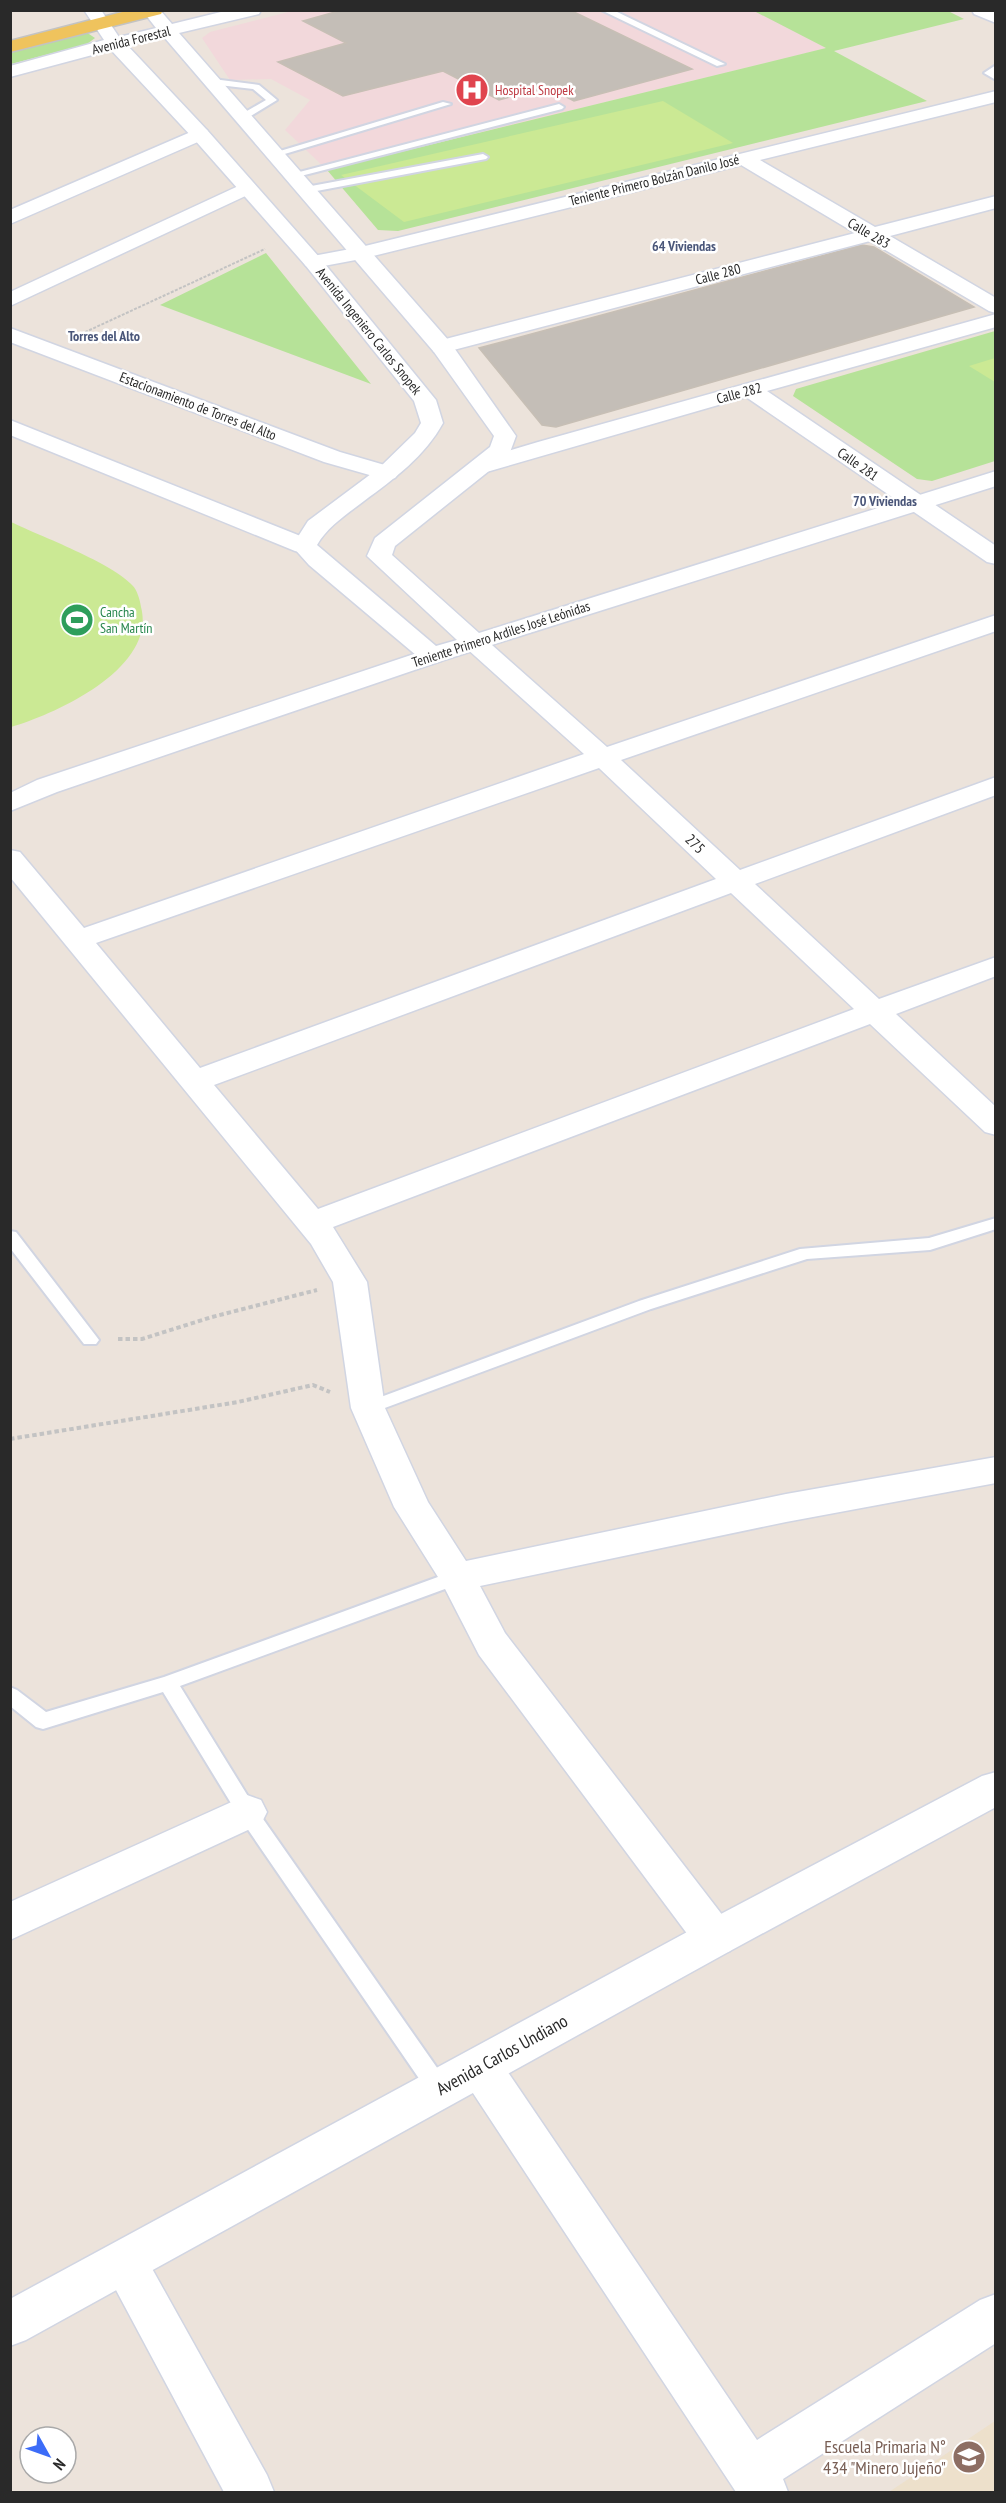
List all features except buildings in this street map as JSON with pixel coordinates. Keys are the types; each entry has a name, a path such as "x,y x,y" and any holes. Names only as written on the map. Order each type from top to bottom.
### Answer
{"main road":[{"name":"Avenida Forestal","path":"10,32 96,14 152,11"},
{"name":"Avenida Forestal","path":"10,47 96,14"}],"street":[{"name":"Avenida Forestal","path":"10,72 115,43 253,10"},
{"path":"980,10 996,18"},
{"path":"152,11 442,347 505,436 501,450 482,466"},
{"name":"Avenida Ingeniero Carlos Snopek","path":"96,14 115,43 200,134 313,262 425,400 432,423 424,437 387,473 316,526 304,546"},
{"name":"Teniente Primero Bolzán Danilo José","path":"313,262 361,253 996,96"},
{"path":"10,218 200,134"},
{"name":"Calle 283","path":"743,158 996,307"},
{"path":"10,300 247,188"},
{"name":"Calle 280","path":"442,347 996,202"},
{"name":"Calle 282","path":"482,466 616,426 996,320"},
{"name":"Estacionamiento de Torres del Alto","path":"10,334 332,457 387,473"},
{"name":"Calle 281","path":"751,390 996,558"},
{"path":"10,427 304,546 432,656"},
{"name":"275","path":"482,466 384,543 380,556 390,568 603,757 996,1125"},
{"name":"Teniente Primero Ardiles José Leónidas","path":"10,803 47,786 474,642 996,478"},
{"path":"78,940 996,622"},
{"path":"195,1081 996,785"},
{"path":"10,858 312,1223 350,1282 368,1407 412,1507 457,1577 492,1644 715,1938"},
{"path":"312,1223 996,966"},
{"path":"457,1577 786,1508 996,1470"},
{"name":"Avenida Carlos Undiano","path":"10,2324 715,1938 996,1788"},
{"path":"10,1922 247,1812"},
{"path":"480,2067 757,2482 996,2316"},
{"path":"124,2262 250,2493"}],"lane":[{"path":"605,10 720,64"},
{"path":"996,68 989,73 996,77"},
{"path":"213,82 256,87 272,100 243,117"},
{"path":"275,154 446,104"},
{"path":"293,175 559,107"},
{"path":"306,190 483,157"},
{"path":"368,1407 645,1305 806,1253 930,1244 996,1224"},
{"path":"10,1236 90,1340"},
{"path":"10,1695 43,1721 168,1683 457,1577"},
{"path":"168,1683 247,1812 439,2090"}],"path":[{"path":"81,334 291,237"},
{"path":"90,1340 142,1339 212,1317 350,1282"},
{"path":"10,1439 238,1402 313,1385 368,1407"}],"shaded area":[{"name":"Hospital Snopek","path":"296,10 754,10 827,48 327,170 285,130 310,100 271,79 230,80 202,38 210,32"},
{"name":"Escuela Primaria N° 434 \"Minero Jujeño\"","path":"995,2421 995,2492 889,2492"}],"green space":[{"path":"946,10 964,19 834,51 927,101 398,231 378,230 327,170 826,48 754,11"},
{"path":"73,34 89,34 95,38 87,44 11,64 11,53"},
{"path":"663,101 733,143 404,222 341,175"},
{"path":"266,253 371,384 160,305"},
{"path":"995,331 995,461 932,481 917,479 793,396 796,389"},
{"path":"995,358 995,382 969,366"},
{"name":"Cancha San Martín","path":"11,522 93,559 123,577 138,595 142,629 134,650 119,668 99,685 53,711 11,727"}],"place":[{"name":"Hospital Snopek","path":"472,90"},
{"name":"Cancha San Martín","path":"77,620"},
{"name":"Escuela Primaria N° 434 \"Minero Jujeño\"","path":"969,2457"}],"district":[{"name":"64 Viviendas","path":"684,246"},
{"name":"Torres del Alto","path":"104,336"},
{"name":"70 Viviendas","path":"885,501"}]}
